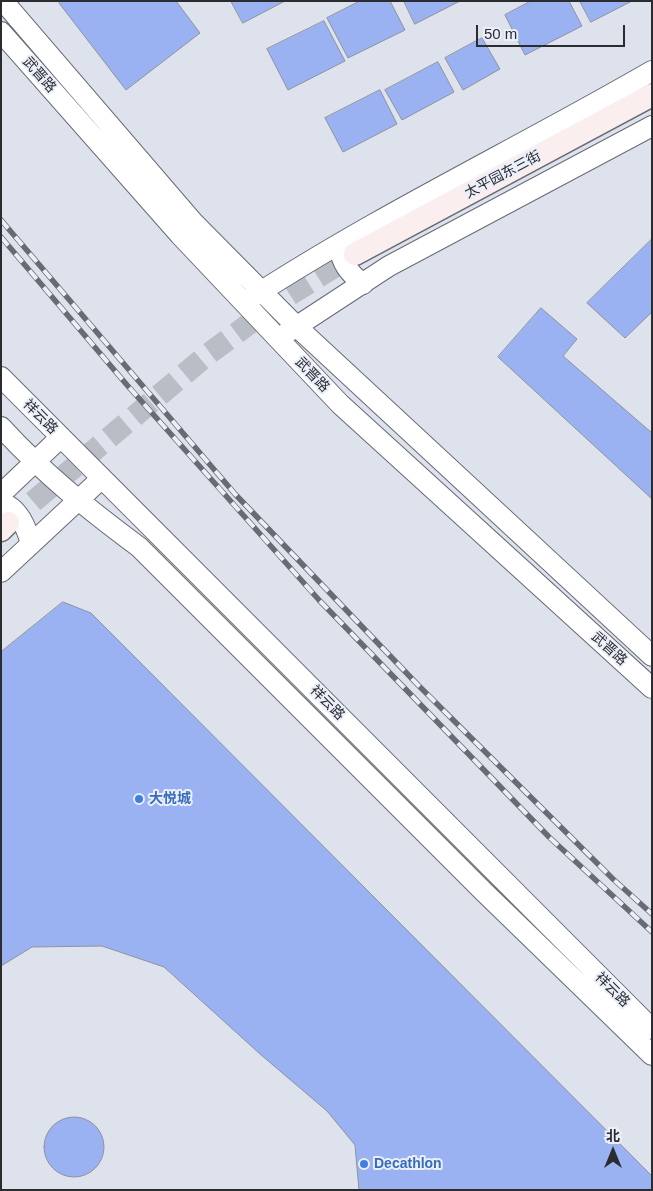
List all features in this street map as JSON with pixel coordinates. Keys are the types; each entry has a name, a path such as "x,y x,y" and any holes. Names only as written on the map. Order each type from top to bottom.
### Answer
{"main road":[{"name":"太平园东三街","path":"347,250 652,95"}],"street":[{"name":"武晋路","path":"3,1 193,222 262,292 296,326 652,656"},
{"name":"武晋路","path":"1,32 180,236 340,404 652,688"},
{"path":"363,284 348,273 340,255 413,200 553,128 652,71"},
{"path":"278,339 390,266 652,126"},
{"path":"243,304 262,292 347,250"},
{"name":"祥云路","path":"1,377 652,1029"},
{"name":"祥云路","path":"1,427 34,463 78,502 139,547 490,898 652,1055"},
{"path":"1,494 61,437"},
{"path":"1,572 102,478"},
{"path":"4,518 8,504 26,526 31,544"}],"building":[{"path":"61,1 176,1 200,33 126,90 59,3"},
{"path":"231,1 285,1 243,23"},
{"path":"360,1 390,1 405,30 348,58 327,18"},
{"path":"404,1 460,1 415,24"},
{"path":"531,1 569,1 582,26 525,55 505,15"},
{"path":"580,1 632,1 591,22"},
{"path":"324,21 345,61 288,90 267,49"},
{"path":"482,38 500,69 463,90 445,58"},
{"path":"438,62 454,92 402,120 385,90"},
{"path":"380,90 397,124 343,152 325,118"},
{"path":"652,239 652,312 625,338 587,303"},
{"path":"541,308 577,339 563,356 652,433 652,499 498,357"},
{"name":"大悦城","path":"63,602 91,613 652,1176 652,1190 359,1190 355,1145 327,1111 260,1054 164,967 102,946 32,947 1,966 1,652"},
{"path":"68,1117 80,1117 91,1122 99,1130 104,1141 102,1159 91,1172 80,1177 68,1177 57,1172 49,1164 44,1153 44,1141 49,1130 57,1122"}],"tunnel":[{"path":"8,523 207,355 280,301 355,254"}],"railway":[{"path":"1,220 235,494 418,685 613,879 652,914"},
{"path":"1,237 127,385 319,600 549,837 652,932"}],"place":[{"name":"大悦城","path":"139,799"},
{"name":"Decathlon","path":"364,1164"}]}
